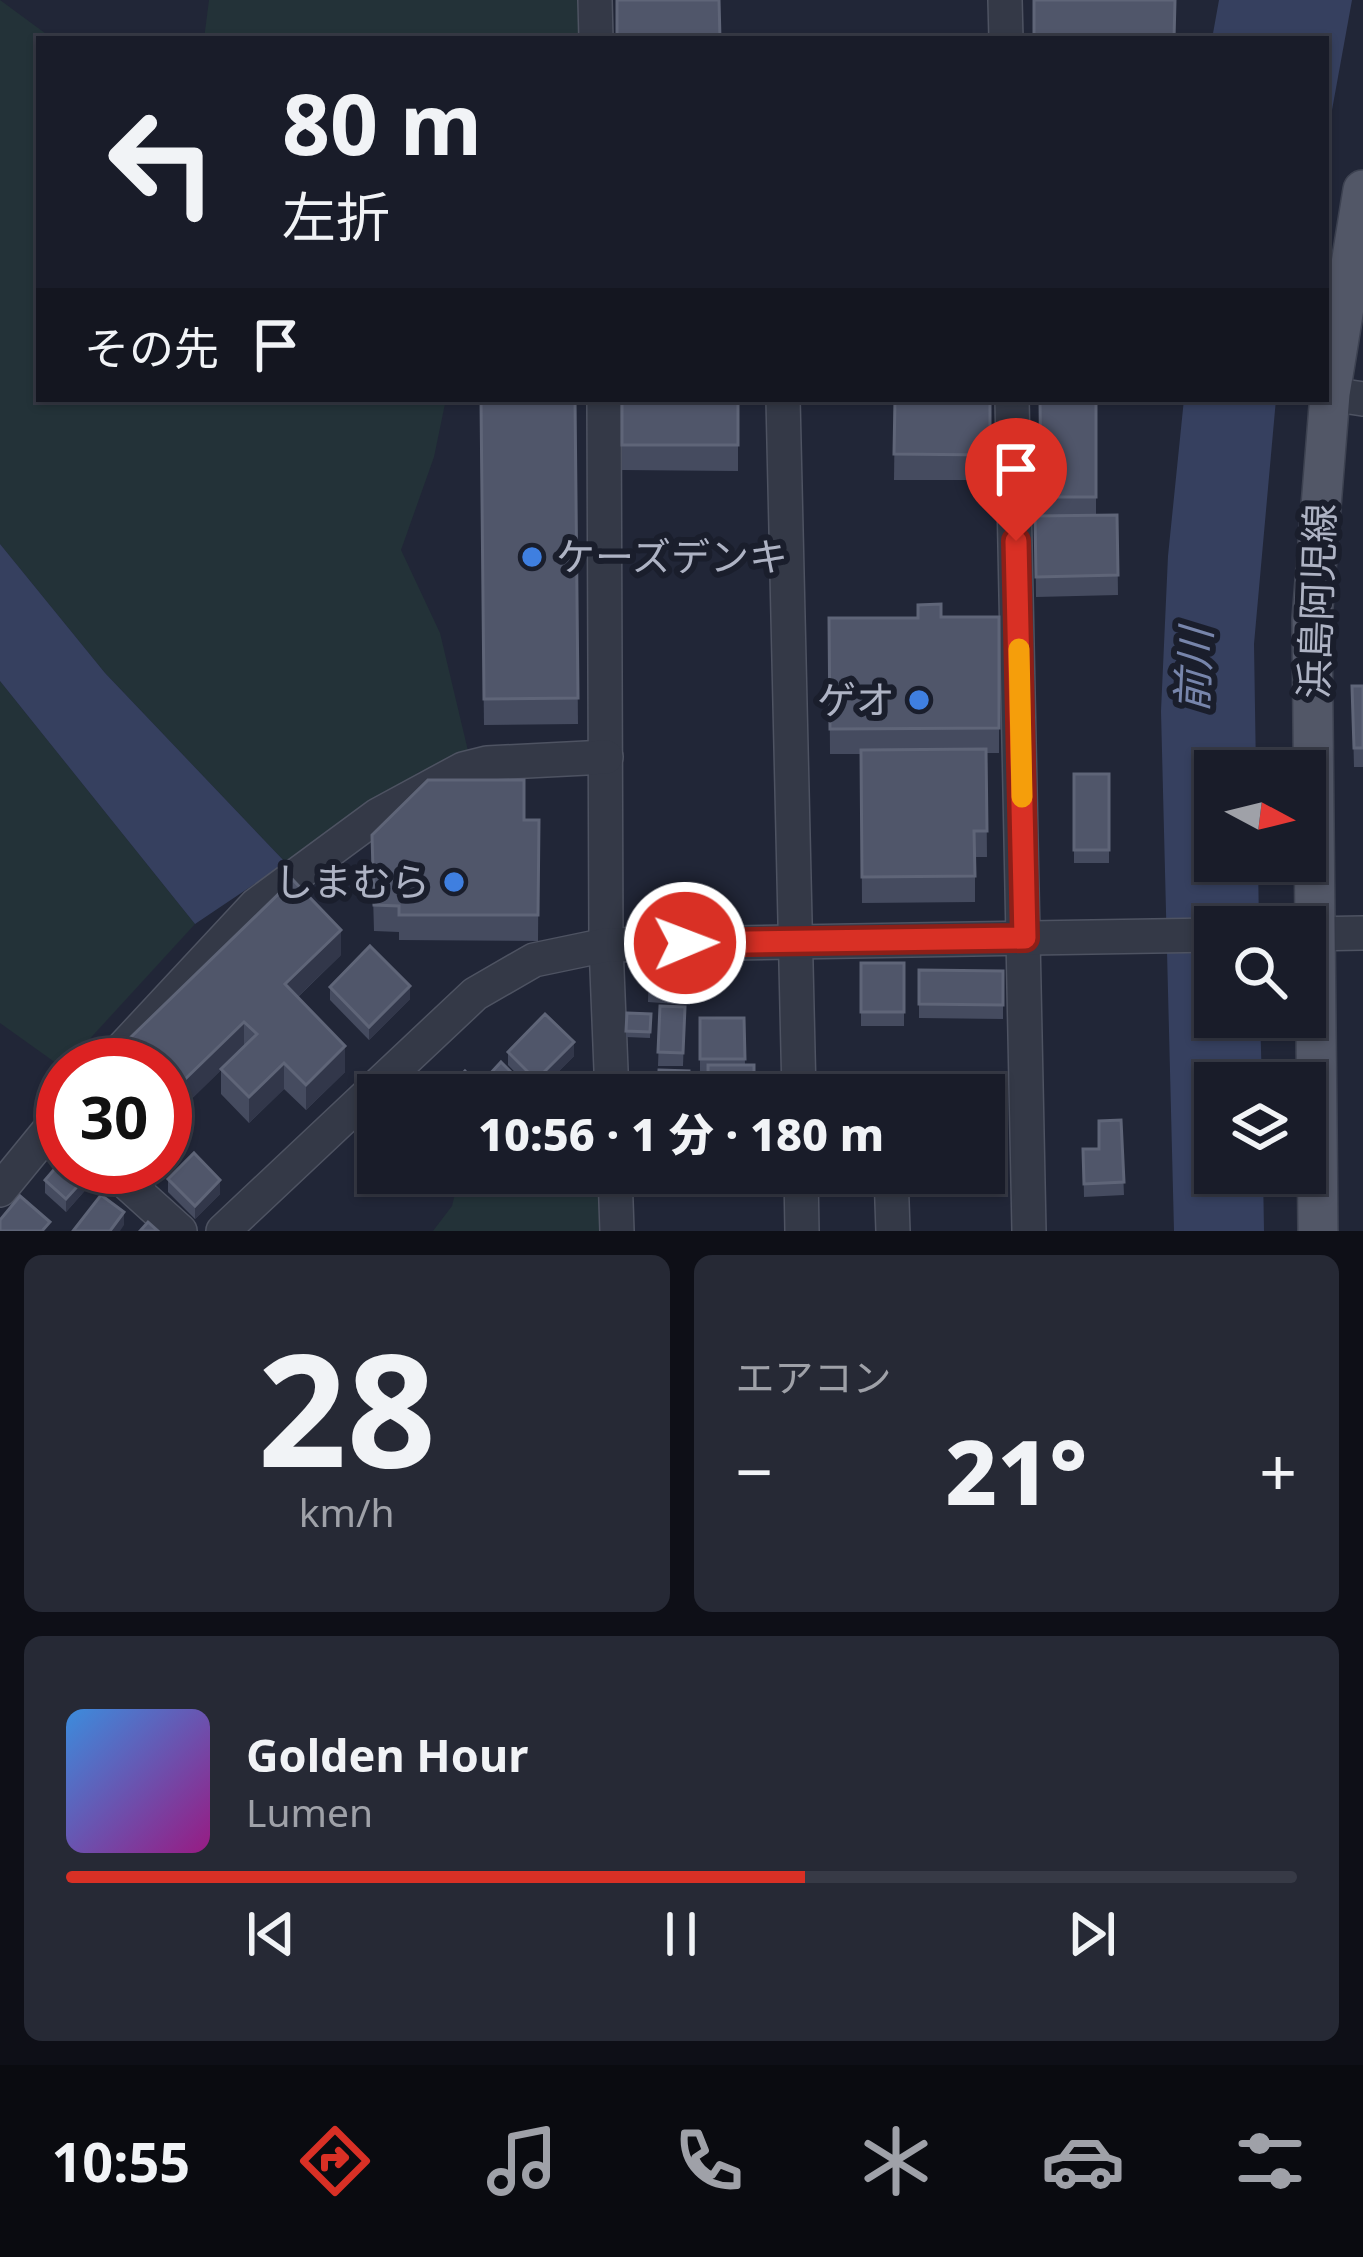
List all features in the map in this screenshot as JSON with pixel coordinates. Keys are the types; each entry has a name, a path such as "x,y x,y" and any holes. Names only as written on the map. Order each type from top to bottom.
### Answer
{"main road":[{"name":"浜島阿児線","path":"1309,906 1312,619 1347,397 1363,190"},
{"name":"浜島阿児線","path":"1312,1038 1318,1231"}],"street":[{"path":"595,0 596,36"},
{"path":"1006,0 1006,36"},
{"path":"604,402 606,945 611,1074"},
{"path":"783,402 798,1074"},
{"path":"1012,402 1029,1231"},
{"path":"132,1038 256,904 378,815 476,766 540,757 606,757"},
{"path":"1326,934 1363,933"},
{"path":"223,1231 475,994 534,960 606,945 1194,935"},
{"path":"0,1190 36,1148"},
{"path":"139,1194 180,1231"},
{"path":"616,1194 617,1231"},
{"path":"801,1194 802,1231"},
{"path":"892,1194 893,1231"}],"shaded area":[{"path":"0,0 49,36 36,36 36,402 445,402 434,457 401,550 440,633 469,755 419,772 286,863 105,673 0,544"},
{"path":"209,0 590,0 590,36 204,36"},
{"path":"0,681 195,924 90,1038 36,1038 36,1049 0,1023"},
{"path":"455,1194 608,1194 609,1231 433,1231 452,1206"}],"water":[{"path":"1219,0 1352,0 1329,126 1329,36 1213,36"},
{"name":"前川","path":"1184,402 1276,402 1254,644 1256,750 1194,750 1194,882 1258,882 1259,906 1194,906 1194,1038 1261,1038 1261,1062 1194,1062 1194,1194 1263,1194 1264,1231 1174,1231 1161,711 1168,556"},
{"path":"0,544 105,673 286,863 195,924 0,681"}],"building":[{"path":"617,0 719,0 720,36 617,36"},
{"path":"1034,0 1175,0 1174,36 1034,36"},
{"path":"481,402 575,402 578,698 484,699"},
{"path":"622,402 738,402 738,445 622,445"},
{"path":"895,402 990,402 990,455 894,454"},
{"path":"1040,402 1096,402 1096,497 1041,497"},
{"path":"1117,515 1118,575 1036,577 1035,516"},
{"path":"941,604 941,617 999,617 999,728 830,729 829,618 918,618 918,605"},
{"path":"1352,686 1363,686 1363,748 1354,748"},
{"path":"986,749 987,831 974,831 975,876 862,877 861,750"},
{"path":"1074,774 1109,774 1109,850 1074,850"},
{"path":"428,780 524,780 524,820 539,820 538,915 399,915 399,906 374,905 372,835"},
{"path":"293,880 341,930 285,984 345,1046 306,1085 284,1063 249,1097 221,1069 257,1034 244,1022 192,1072 192,1038 130,1038"},
{"path":"370,946 410,986 369,1027 330,987"},
{"path":"649,961 692,964 690,992 648,989"},
{"path":"861,963 904,963 904,1012 861,1012"},
{"path":"919,970 1003,971 1003,1005 919,1004"},
{"path":"660,1006 685,1007 683,1053 658,1052"},
{"path":"627,1013 651,1014 650,1032 626,1031"},
{"path":"545,1014 574,1042 542,1074 530,1074 508,1052"},
{"path":"700,1018 744,1018 745,1059 700,1059"},
{"path":"501,1062 513,1074 490,1074"},
{"path":"708,1065 754,1065 754,1074 708,1074"},
{"path":"659,1070 689,1071 689,1074 659,1074"},
{"path":"1121,1120 1124,1182 1084,1184 1083,1149 1099,1149 1099,1121"},
{"path":"192,1155 220,1180 195,1206 183,1194 192,1194"},
{"path":"101,1195 124,1212 110,1231 73,1231"},
{"path":"20,1196 50,1222 42,1231 0,1231 0,1220"}],"slow traffic":[{"path":"1019,649 1022,797"}],"place":[{"name":"ケーズデンキ","path":"532,557"},
{"name":"ゲオ","path":"919,700"},
{"name":"しまむら","path":"454,882"}],"route":[{"path":"685,943 1025,938 1016,541"}]}
